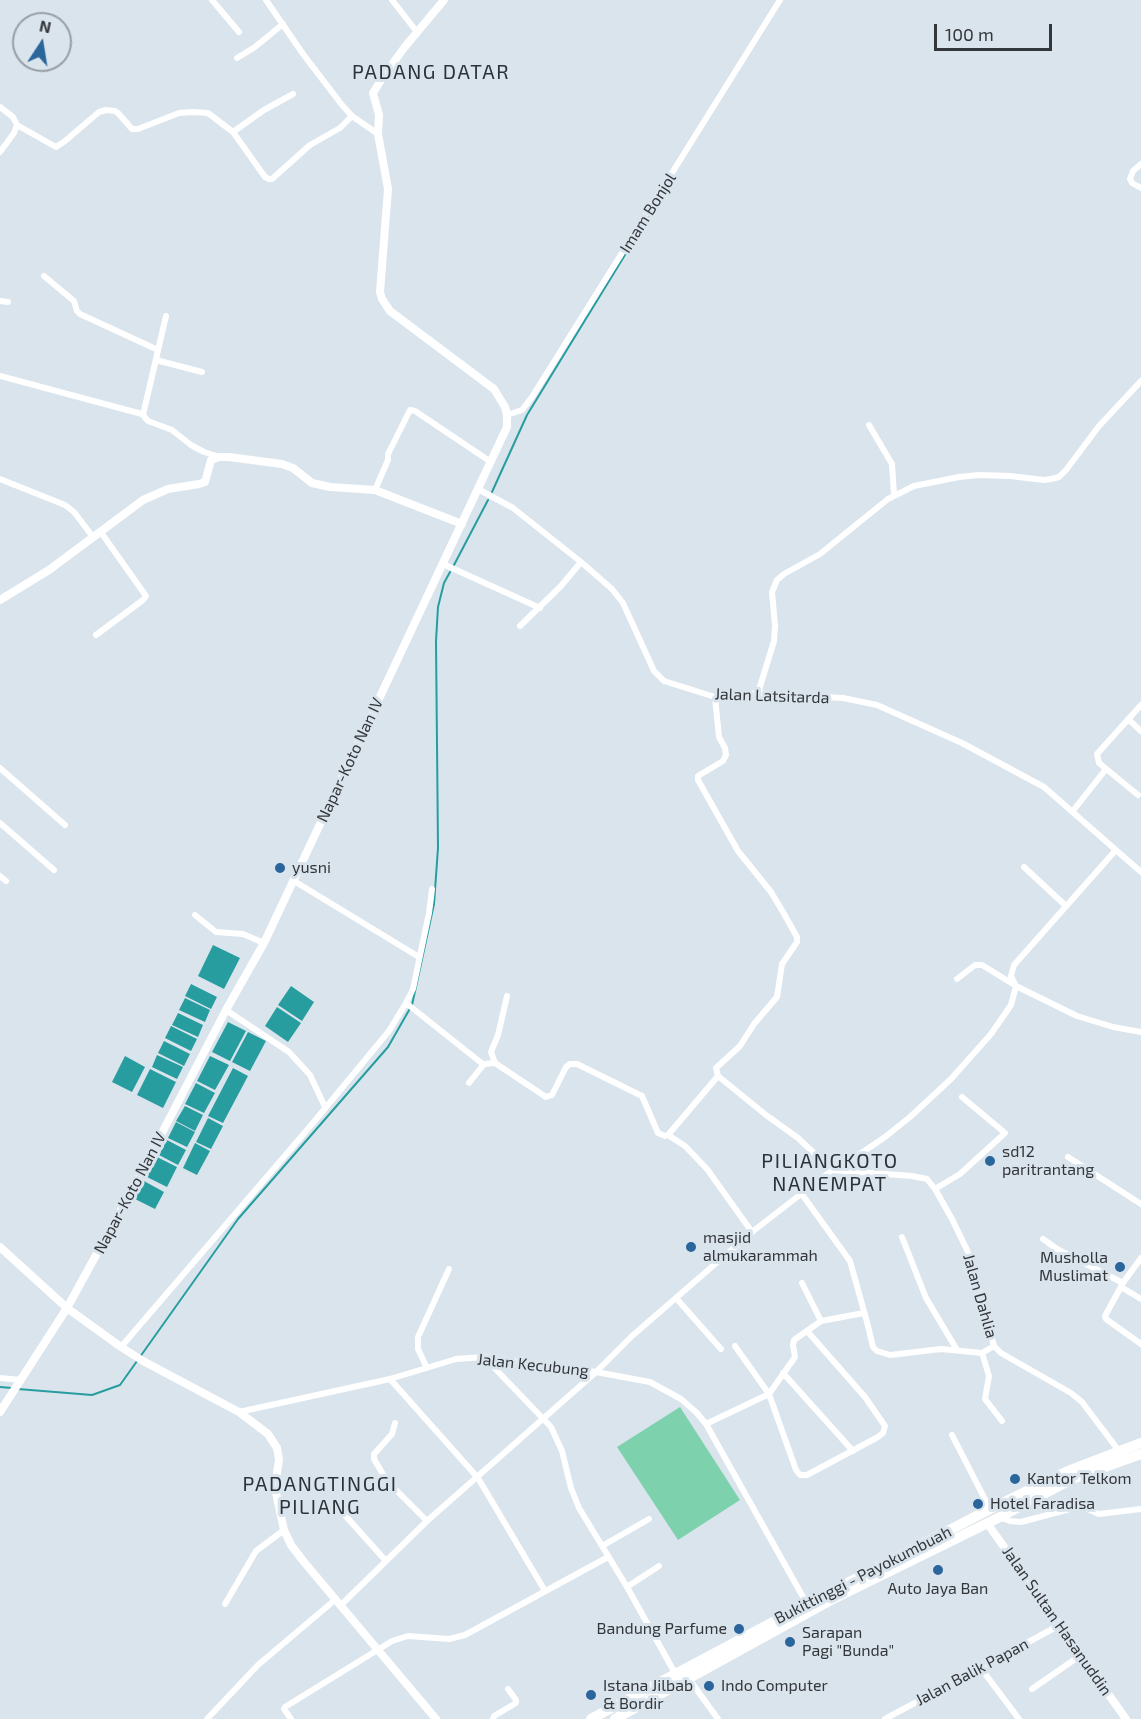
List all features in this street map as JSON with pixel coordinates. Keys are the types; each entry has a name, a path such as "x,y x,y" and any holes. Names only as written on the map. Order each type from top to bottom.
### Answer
{"highway":[{"name":"Bukittinggi - Payokumbuah","path":"615,1719 689,1679 807,1604 1068,1470 1141,1443"},
{"name":"Bukittinggi - Payokumbuah","path":"591,1719 676,1675 1000,1517 1072,1479 1141,1454"}],"street":[{"path":"212,0 238,32"},
{"path":"266,0 342,105 352,116 378,134"},
{"path":"392,0 417,32"},
{"path":"444,0 382,77 373,93 380,115 378,134 388,189 379,285 382,299 390,311 494,389 502,400 507,415"},
{"name":"Imam Bonjol","path":"507,415 522,410 532,397 780,0"},
{"path":"237,58 255,47 283,24"},
{"path":"233,132 264,110 293,94"},
{"path":"0,107 13,117 17,125 56,147 99,112 106,110 118,113 132,129 138,129 179,113 208,113 233,132 264,177 268,179 272,179 310,145 340,128 352,116"},
{"path":"0,152 17,125"},
{"path":"1141,164 1133,171 1130,179 1132,183 1141,188"},
{"path":"44,276 74,301 80,314 158,350"},
{"path":"0,301 8,302"},
{"path":"142,414 166,316"},
{"path":"156,360 202,372"},
{"path":"0,376 142,414 148,420 172,430 191,445 217,458"},
{"path":"758,693 774,641 775,627 771,599 777,580 794,567 820,554 894,495 914,486 959,477 996,475 1051,480 1059,477 1099,426 1141,381"},
{"path":"375,490 388,460 387,454 411,410 491,462"},
{"name":"Napar-Koto Nan IV","path":"0,1412 67,1308 264,943 491,462 507,427 507,415"},
{"path":"869,425 892,464 894,495"},
{"path":"0,600 49,570 143,500 168,489 205,482 209,463 217,458 229,457 282,464 293,468 308,481 316,484 375,490 462,524"},
{"path":"0,479 65,505 74,512 93,537"},
{"name":"Jalan Latsitarda","path":"478,489 513,508 604,581 623,603 654,671 667,683 715,702 758,693 843,699 877,705 962,743 1044,787 1141,872"},
{"path":"96,634 146,596 100,531"},
{"path":"520,626 561,586 581,562"},
{"path":"443,564 540,608"},
{"path":"715,702 719,737 726,755 723,760 698,776 698,780 738,851 771,892 797,937 797,942 782,964 777,997 754,1024 740,1047 716,1068 718,1076 798,1138 832,1170"},
{"path":"1138,795 1099,763 1097,754 1141,705"},
{"path":"1128,719 1141,731"},
{"path":"1072,812 1106,769"},
{"path":"1,770 65,825"},
{"path":"0,823 54,870"},
{"path":"207,1719 258,1665 386,1561 596,1372 632,1336 752,1232 832,1170 885,1137 951,1079 1002,1019 1013,1000 1015,985 1011,976 1014,965 1115,851"},
{"path":"1024,867 1066,906"},
{"path":"0,876 6,881"},
{"path":"294,881 419,957"},
{"path":"121,1347 410,1005 432,889"},
{"path":"195,915 216,932 243,934 264,943"},
{"path":"957,979 975,964 982,965 1015,985 1077,1016 1113,1027 1141,1032"},
{"path":"495,1064 491,1052 498,1035 507,996"},
{"path":"410,1005 484,1065 495,1064 546,1097 552,1095 566,1066 570,1064 577,1064 639,1093 645,1100 658,1133 662,1136 668,1135 718,1076"},
{"path":"226,1010 289,1052 310,1075 325,1107"},
{"path":"469,1083 484,1065"},
{"path":"935,1190 960,1174 1005,1133 962,1097"},
{"path":"668,1135 686,1146 706,1169 752,1232"},
{"path":"1068,1157 1141,1204"},
{"name":"Jalan Dahlia","path":"832,1170 927,1179 952,1219 967,1250 994,1346 1001,1353 1071,1393 1082,1402 1119,1451"},
{"path":"801,1193 850,1261 873,1347 879,1353 890,1355 941,1349 982,1353 994,1346"},
{"path":"902,1237 926,1298 957,1350"},
{"path":"1043,1239 1122,1285 1141,1299"},
{"path":"0,1247 67,1308 121,1347 239,1412 268,1434 278,1448 279,1459 275,1488 284,1530 291,1545 436,1719"},
{"path":"1141,1258 1106,1312 1106,1319 1141,1343"},
{"path":"427,1368 418,1349 418,1337 449,1269"},
{"path":"802,1283 821,1321"},
{"path":"676,1298 721,1349"},
{"path":"706,1424 769,1394 795,1357 794,1340 821,1321 864,1313"},
{"path":"735,1346 769,1394 796,1470 807,1476 881,1435 885,1426 865,1397 807,1331"},
{"path":"982,1353 988,1376 986,1399 1002,1421"},
{"path":"484,1357 550,1427 562,1451 579,1508 627,1587 676,1675"},
{"name":"Jalan Kecubung","path":"239,1412 390,1379 456,1359 484,1357 596,1372 650,1382 681,1399 706,1424 807,1604"},
{"path":"783,1373 854,1451"},
{"path":"0,1378 20,1381"},
{"path":"390,1379 478,1478 544,1592"},
{"path":"395,1423 392,1434 374,1454 374,1459 387,1481 428,1521"},
{"path":"952,1435 990,1509"},
{"path":"334,1503 386,1561"},
{"path":"1000,1517 1022,1522 1081,1506 1099,1514 1141,1509"},
{"path":"602,1546 650,1519"},
{"name":"Jalan Sultan Hasanuddin","path":"987,1523 1126,1719"},
{"path":"225,1604 256,1551 284,1530"},
{"path":"291,1719 285,1707 392,1641 408,1636 457,1638 609,1557"},
{"path":"627,1587 659,1566"},
{"name":"Jalan Balik Papan","path":"885,1719 1060,1625"},
{"path":"1032,1689 1081,1655"},
{"path":"980,1667 1019,1719"},
{"path":"689,1679 718,1719"},
{"path":"493,1719 494,1716 516,1703 508,1689"}],"green space":[{"path":"680,1407 740,1500 678,1540 617,1447"}],"water":[{"path":"213,945 240,958 224,989 198,976"},
{"path":"191,984 217,997 211,1009 185,996"},
{"path":"291,986 314,1002 302,1021 278,1005"},
{"path":"185,998 210,1010 205,1022 179,1010"},
{"path":"277,1007 301,1023 288,1042 265,1026"},
{"path":"178,1013 203,1025 198,1037 172,1025"},
{"path":"228,1022 246,1031 230,1061 212,1052"},
{"path":"171,1026 197,1039 191,1051 165,1038"},
{"path":"248,1032 266,1041 250,1071 232,1062"},
{"path":"164,1041 190,1054 184,1066 158,1053"},
{"path":"157,1055 183,1067 177,1079 152,1067"},
{"path":"125,1056 145,1067 132,1092 112,1082"},
{"path":"210,1056 229,1065 215,1090 197,1081"},
{"path":"233,1068 248,1076 223,1123 208,1116"},
{"path":"150,1069 176,1082 163,1108 137,1095"},
{"path":"196,1083 215,1093 204,1113 185,1104"},
{"path":"185,1106 203,1115 195,1131 176,1121"},
{"path":"208,1118 223,1126 211,1149 196,1142"},
{"path":"176,1122 195,1132 187,1147 168,1138"},
{"path":"167,1140 186,1150 178,1165 159,1155"},
{"path":"195,1143 210,1151 197,1175 183,1168"},
{"path":"157,1157 177,1167 167,1187 147,1177"},
{"path":"144,1181 164,1192 155,1209 135,1199"}],"waterway":[{"path":"492,492 527,415 658,201"},
{"path":"454,565 488,500"},
{"path":"18,1389 92,1395 120,1385 238,1219 388,1047 412,1005 434,904 438,848 436,641 438,607 444,583 450,572"},
{"path":"0,1387 12,1388"}],"place":[{"name":"yusni","path":"280,868"},
{"name":"sd12 paritrantang","path":"990,1161"},
{"name":"masjid almukarammah","path":"691,1247"},
{"name":"Musholla Muslimat","path":"1120,1267"},
{"name":"Kantor Telkom","path":"1015,1479"},
{"name":"Hotel Faradisa","path":"978,1504"},
{"name":"Auto Jaya Ban","path":"938,1570"},
{"name":"Bandung Parfume","path":"739,1629"},
{"name":"Sarapan Pagi \"Bunda\"","path":"790,1642"},
{"name":"Indo Computer","path":"709,1686"},
{"name":"Istana Jilbab & Bordir","path":"591,1695"}],"district":[{"name":"PADANG DATAR","path":"431,72"},
{"name":"PILIANGKOTO NANEMPAT","path":"830,1172"},
{"name":"PADANGTINGGI PILIANG","path":"320,1496"}]}
